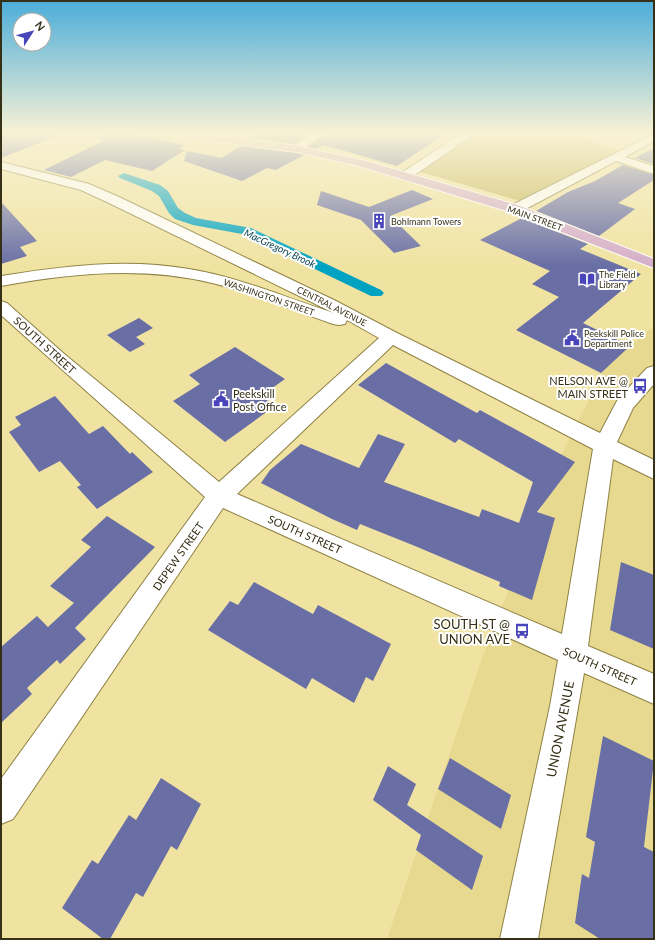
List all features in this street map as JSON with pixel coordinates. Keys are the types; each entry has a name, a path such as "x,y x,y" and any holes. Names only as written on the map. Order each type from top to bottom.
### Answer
{"main road":[{"name":"MAIN STREET","path":"411,178 514,209 654,264"}],"street":[{"name":"CENTRAL AVENUE","path":"47,178 91,190 330,304 391,337 654,470"},
{"path":"514,209 573,178"},
{"name":"WASHINGTON STREET","path":"1,281 96,270 148,270 183,273 213,278 246,288 298,308 391,337"},
{"name":"SOUTH STREET","path":"1,306 56,356 219,496 654,689"},
{"name":"DEPEW STREET","path":"1,807 219,496 391,337"},
{"name":"UNION AVENUE","path":"519,939 574,654 604,446 625,404 654,372"}],"shaded area":[{"path":"441,178 575,178 527,203"},
{"path":"654,326 654,939 387,939 482,658 565,447 606,366"}],"building":[{"path":"233,178 248,178 242,181"},
{"path":"600,178 654,178 654,180 618,203 635,209 599,236 536,211 568,192"},
{"name":"Bohlmann Towers","path":"412,190 433,199 390,216 421,246 394,253 361,220 317,205 321,191 369,207"},
{"path":"1,202 37,241 20,247 27,256 1,264"},
{"path":"522,218 588,244 580,249 641,274 583,323 630,346 601,373 516,330 559,297 532,284 550,271 480,240"},
{"path":"139,318 153,328 136,337 145,344 130,352 107,335"},
{"name":"Peekskill Post Office","path":"235,347 285,379 261,396 275,406 225,442 173,401 200,384 189,375"},
{"path":"386,363 477,413 480,410 575,462 537,512 555,518 532,600 499,586 500,582 360,524 357,530 261,483 270,470 301,444 359,468 378,434 405,444 384,482 479,517 482,509 519,523 533,482 459,439 455,443 358,385"},
{"path":"55,396 89,434 103,426 130,454 132,452 153,472 97,509 77,487 81,485 60,461 39,472 9,432 21,425 15,417"},
{"path":"107,516 155,547 75,628 86,639 60,664 57,660 27,688 32,694 1,723 1,647 37,616 48,627 74,603 50,586 91,547 81,540"},
{"path":"621,562 654,575 654,649 610,630"},
{"path":"254,582 313,614 318,605 391,644 373,681 366,677 354,703 312,678 306,689 208,630 230,601 238,605"},
{"path":"603,736 654,761 644,847 654,852 654,939 600,939 575,923 582,874 589,878 595,842 586,837"},
{"path":"450,758 511,795 501,829 438,789"},
{"path":"388,766 416,784 407,805 483,856 472,890 416,850 421,835 373,800"},
{"path":"161,778 201,804 177,850 171,846 143,897 136,893 110,939 103,939 62,908 92,860 98,864 129,815 136,820"}],"waterway":[{"name":"MacGregory Brook","path":"129,178 156,188 164,194 173,210 180,216 193,221 246,231 270,241 376,293"}],"place":[{"name":"Bohlmann Towers","path":"379,221"},
{"name":"The Field Library","path":"587,279"},
{"name":"Peekskill Police Department","path":"572,338"},
{"name":"NELSON AVE @ MAIN STREET","path":"640,386"},
{"name":"Peekskill Post Office","path":"221,399"},
{"name":"SOUTH ST @ UNION AVE","path":"522,631"}]}
